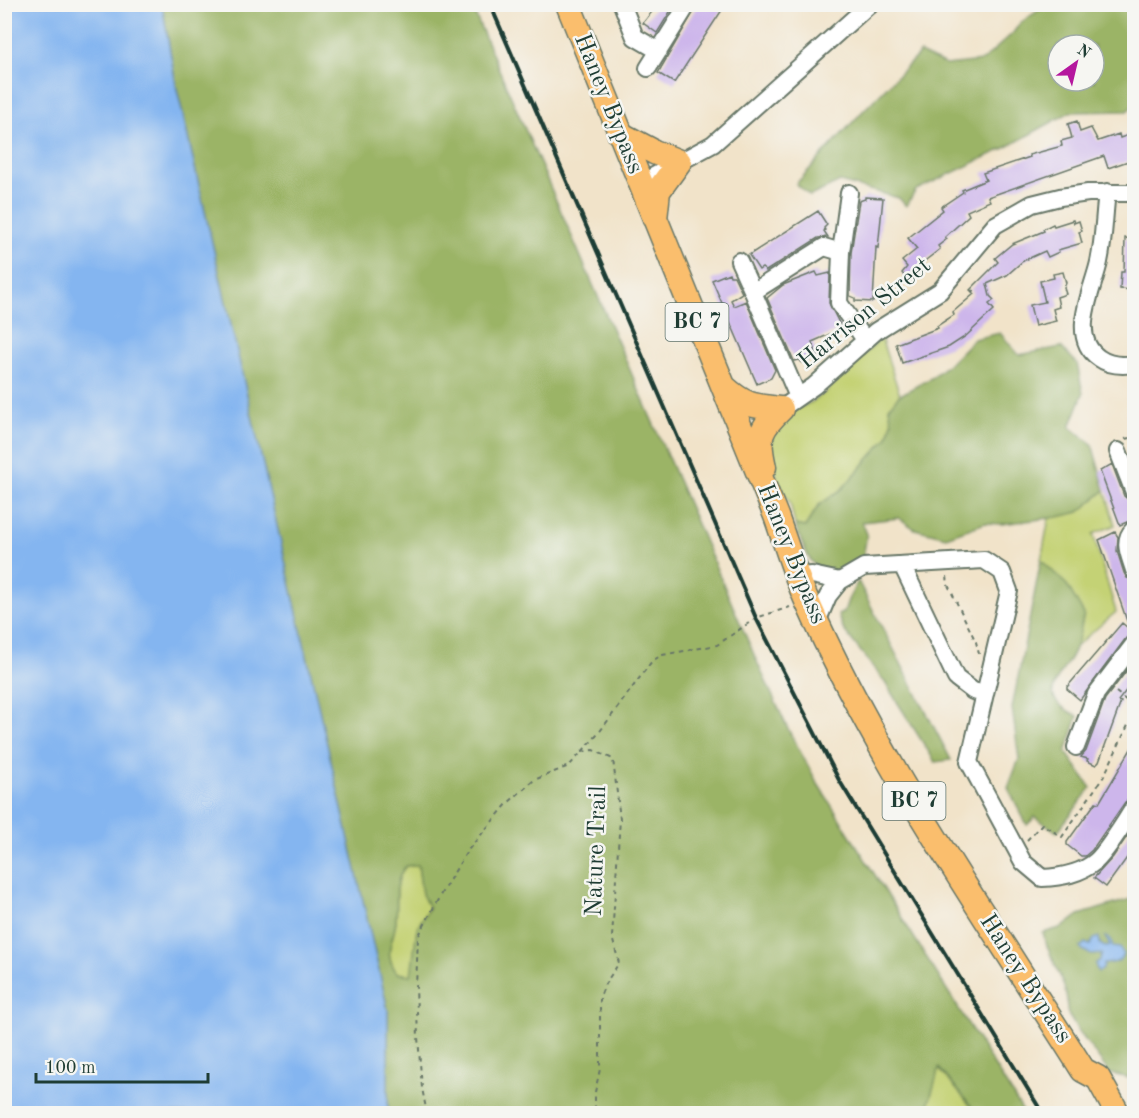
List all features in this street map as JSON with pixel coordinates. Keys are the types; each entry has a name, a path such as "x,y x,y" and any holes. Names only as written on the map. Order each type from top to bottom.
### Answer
{"highway":[{"name":"Haney Bypass","path":"568,4 776,516 806,600 866,723 1083,1070 1085,1087 1100,1113"},
{"path":"620,134 679,162 658,191 656,219"},
{"path":"724,387 740,400 754,406 790,403"},
{"path":"776,516 759,446 765,424 790,403"},
{"name":"Haney Bypass","path":"1083,1070 1098,1078 1118,1113"}],"street":[{"path":"622,4 636,37 659,51"},
{"path":"648,68 688,4"},
{"path":"641,183 713,144 868,5"},
{"path":"1107,192 1099,262 1084,321 1085,336 1096,357 1107,364 1122,366 1134,364"},
{"name":"Harrison Street","path":"790,403 814,386 876,331 940,291 995,225 1032,204 1060,197 1107,192 1134,193"},
{"path":"849,193 840,252 839,303 867,339"},
{"path":"753,292 824,247 840,252"},
{"path":"739,261 753,292 790,403"},
{"path":"1118,451 1134,492"},
{"path":"1134,530 1130,533 1126,547 1134,570"},
{"path":"817,622 828,596 840,581 864,567 984,560 1002,572 1009,591 969,762 1023,862 1042,878 1063,877 1083,868 1096,860 1134,807"},
{"path":"902,565 956,678 973,691 985,694"},
{"path":"798,576 812,575 840,581"},
{"path":"1076,747 1096,694 1134,644"}],"path":[{"path":"945,562 948,585 976,642 980,656 983,658"},
{"path":"582,752 652,661 662,654 717,645 756,618 806,600"},
{"path":"1104,682 1132,705 1134,711"},
{"path":"1018,851 1042,824 1062,837 1104,776 1120,740 1134,717"},
{"name":"Nature Trail","path":"427,1113 418,1037 416,987 418,937 468,850 508,803 534,780 569,766 582,752 593,750 613,759 620,819 612,924 612,937 620,963 605,984 600,997 600,1069 595,1092 595,1113"}],"green space":[{"path":"1048,4 1134,5 1134,105 1127,111 1070,112 1007,147 916,190 906,206 899,198 840,182 810,196 796,184 920,53 946,65 982,61 1013,33 1020,23"},
{"path":"162,5 471,5 788,729 818,784 1024,1113 977,1113 939,1068 926,1113 388,1113 388,1010 176,85","holes":["418,865 422,894 429,908 417,928 411,975 397,973 392,965 389,952 395,927 399,878 406,866"]},
{"path":"1000,333 1019,355 1061,347 1077,363 1083,394 1070,427 1092,444 1105,490 1079,512 1001,524 985,523 946,537 915,529 899,518 862,522 867,534 863,557 839,573 829,574 821,571 805,550 795,525 805,527 819,505 842,489 888,437 892,422 889,408 898,396 931,378 974,339"},
{"path":"881,338 900,395 889,407 892,422 888,437 842,489 819,505 804,528 795,525 790,502 781,490 770,448 774,426 789,412 812,402 827,391"},
{"path":"1105,490 1115,525 1093,534 1116,612 1076,646 1084,614 1041,560 1049,518 1079,512"},
{"path":"1041,560 1067,585 1084,614 1076,646 1053,692 1055,700 1063,708 1078,716 1066,752 1091,788 1057,832 1035,817 1027,825 1008,788 1019,759 1012,708"},
{"path":"858,581 951,760 935,762 884,681 843,629 838,615 844,612"},
{"path":"418,865 422,894 429,908 417,928 412,976 397,973 392,965 389,952 395,927 399,878 406,866"},
{"path":"1134,898 1134,1063 1128,1078 1109,1073 1069,1016 1064,986 1043,933 1063,927 1079,915"},
{"path":"938,1068 977,1113 926,1114"}],"water":[{"path":"5,4 162,5 176,85 388,1010 388,1113 5,1113"},
{"path":"1099,937 1100,944 1105,947 1110,945 1105,937 1108,938 1113,947 1120,948 1123,954 1118,961 1104,964 1103,969 1098,972 1095,964 1100,960 1102,954 1091,955 1080,948 1085,943 1090,945 1094,939"}],"building":[{"path":"658,4 675,4 657,33 643,23"},
{"path":"698,4 726,4 674,83 658,73"},
{"path":"1077,121 1080,132 1091,128 1098,141 1119,134 1120,138 1134,133 1134,159 1108,168 1104,156 988,197 990,201 967,211 969,215 945,237 947,239 938,246 940,249 922,263 927,269 911,283 909,282 902,273 907,267 902,261 917,249 908,238 943,210 941,207 963,192 962,190 986,180 983,173 1030,157 1029,155 1062,146 1061,141 1072,138 1068,124"},
{"path":"865,197 883,198 878,248 876,247 873,302 855,301 855,298 850,296 851,253 859,201"},
{"path":"818,211 827,225 824,231 828,237 818,238 766,271 762,268 759,270 749,255"},
{"path":"1073,220 1074,223 1079,221 1082,243 1058,250 1059,252 1048,257 1045,251 1023,261 1007,275 987,284 990,296 994,300 989,304 994,310 966,336 949,347 902,363 896,344 938,328 937,326 954,315 953,312 974,294 972,292 974,290 970,290 998,262 995,258 1012,244 1044,231 1043,229 1053,224 1054,226"},
{"path":"1125,238 1134,239 1134,290 1120,289 1121,272 1124,272"},
{"path":"816,272 818,276 830,273 829,303 842,329 812,342 818,356 802,363 800,360 794,361 767,298 783,285"},
{"path":"1063,272 1066,294 1057,297 1059,307 1053,309 1056,321 1035,326 1030,305 1045,302 1040,281 1054,278 1053,274"},
{"path":"729,273 730,276 734,276 742,293 731,300 734,306 746,301 775,370 771,378 757,384 712,280"},
{"path":"1112,464 1124,496 1131,502 1134,511 1134,519 1120,525 1100,471"},
{"path":"1115,532 1118,537 1117,551 1124,573 1127,578 1134,580 1134,618 1127,621 1099,540"},
{"path":"1122,623 1134,633 1126,638 1080,700 1067,687"},
{"path":"1134,661 1134,680 1118,701 1121,702 1096,765 1081,757 1086,751 1105,699"},
{"path":"1134,744 1134,797 1125,802 1092,850 1085,856 1081,856 1067,845 1067,842 1096,802 1099,803"},
{"path":"1134,826 1134,848 1106,887 1094,878 1113,857"}],"railway":[{"path":"490,4 756,618 839,780 1043,1114"}]}
